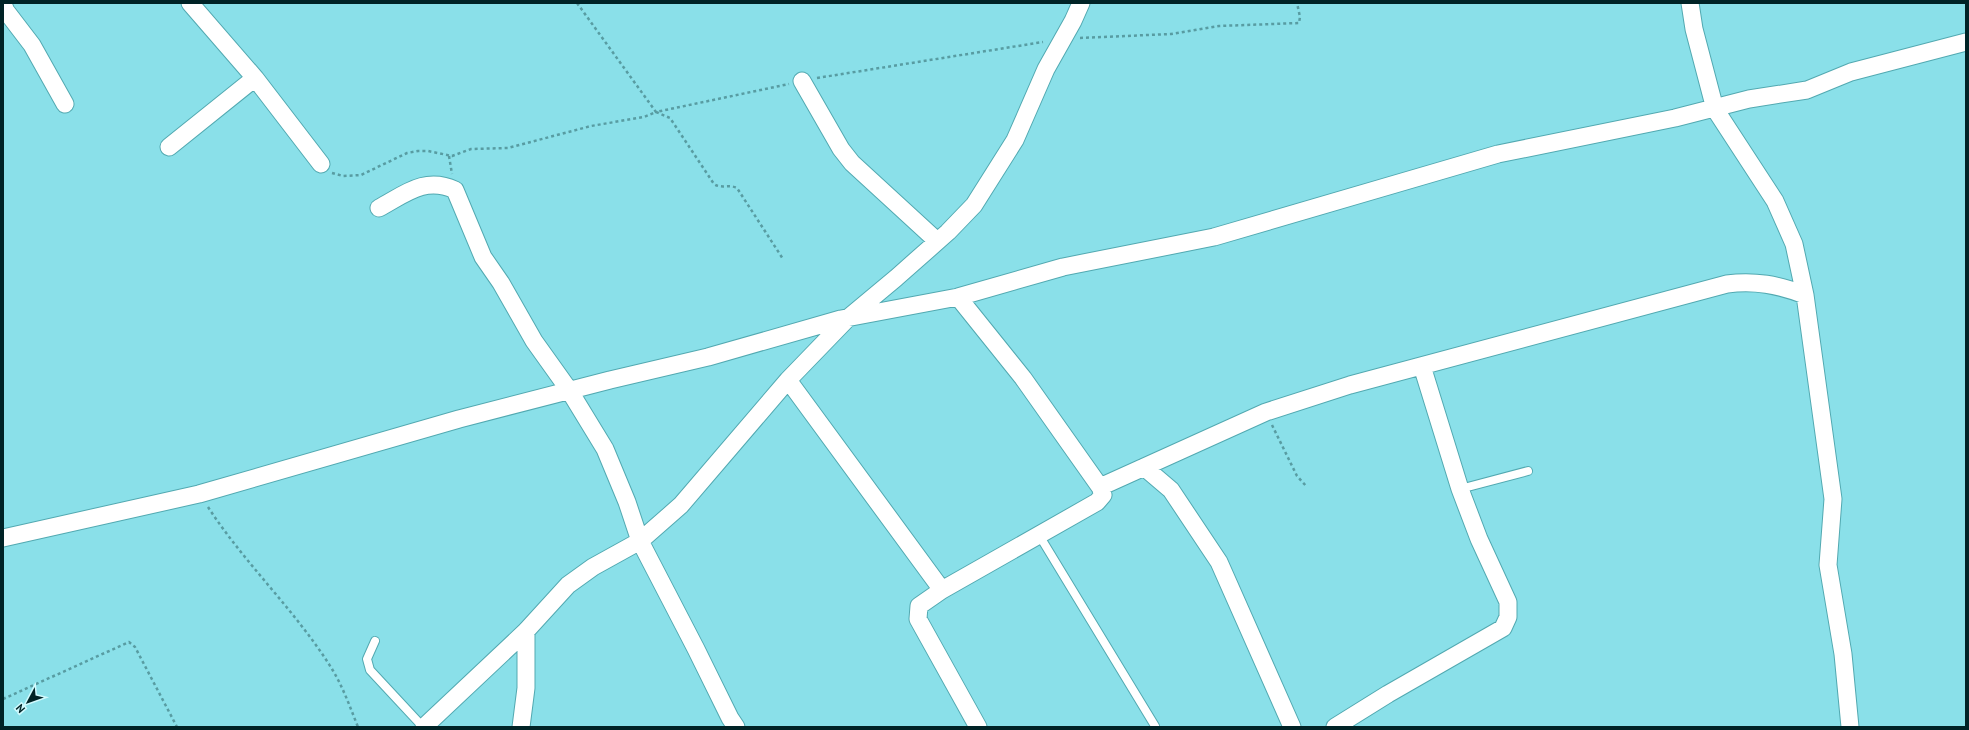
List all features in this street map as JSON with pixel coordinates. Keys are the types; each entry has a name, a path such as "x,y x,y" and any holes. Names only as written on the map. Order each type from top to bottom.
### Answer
{"street":[{"path":"190,3 255,78 321,164"},
{"path":"424,727 526,631 568,585 593,567 640,542 681,505 788,380 848,318 896,278 974,206 993,178 1015,140 1046,69 1081,3"},
{"path":"1690,3 1694,29 1715,109 1775,201 1794,244 1804,295 1833,499 1828,565 1843,654 1850,727"},
{"path":"3,4 6,11 32,45 65,104"},
{"path":"3,538 199,494 459,419 568,390 708,357 848,318 958,297 1063,267 1214,237 1498,154 1715,109 1749,99 1807,90 1851,72 1966,42"},
{"path":"169,147 255,78"},
{"path":"802,81 841,149 852,162 937,241"},
{"path":"379,208 421,186 436,184 455,190 483,257 502,283 534,341 568,390 605,450 627,502 640,542 736,727"},
{"path":"1100,487 1266,412 1350,385 1727,284 1745,282 1767,283 1804,295"},
{"path":"958,297 1023,378 1100,487 1102,496 1097,502 942,590 919,606 918,620 978,727"},
{"path":"1335,727 1388,694 1503,628 1508,617 1508,602 1479,539 1460,489 1422,366"},
{"path":"788,380 942,590"},
{"path":"1144,467 1171,490 1219,562 1292,727"},
{"path":"521,727 526,688 526,631"}],"lane":[{"path":"1460,489 1528,471"},
{"path":"1039,535 1155,726"},
{"path":"375,641 367,659 370,670 424,727"}],"path":[{"path":"576,3 656,112 670,118 714,184 718,187 733,186 737,188 783,259"},
{"path":"321,164 335,174 361,175 408,153 428,151 452,156 471,148 508,148 591,126 644,117 656,112 802,81 1063,39 1171,34 1218,26 1298,23 1300,17 1297,3"},
{"path":"1266,412 1286,457 1297,476 1307,487"},
{"path":"199,494 232,542 308,636 332,669 343,689 358,727"},
{"path":"3,699 128,642 135,647 177,727"}]}
